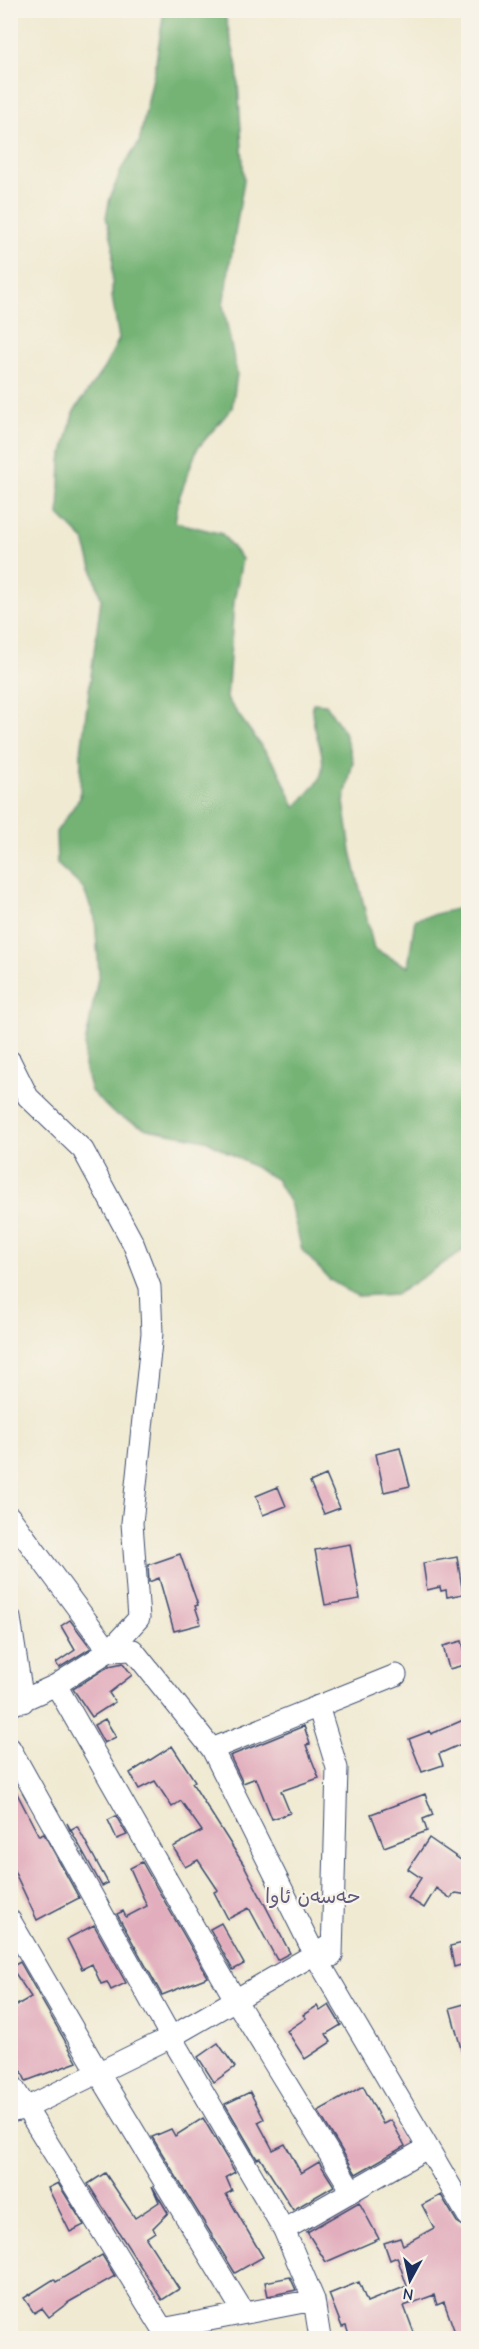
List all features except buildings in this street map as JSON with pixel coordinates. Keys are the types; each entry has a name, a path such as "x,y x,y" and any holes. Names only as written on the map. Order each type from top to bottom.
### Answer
{"street":[{"path":"10,1061 28,1097 83,1150 133,1243 150,1287 152,1333 132,1523 139,1618 109,1651 56,1685 16,1704 10,1618"},
{"path":"10,1517 109,1651"},
{"path":"109,1651 133,1650 212,1749 315,1955 468,2216"},
{"path":"212,1749 396,1675"},
{"path":"56,1685 236,2001 352,2191"},
{"path":"318,1706 337,1768 331,1984"},
{"path":"10,1748 171,2037 284,2230 314,2300 320,2338"},
{"path":"10,1920 98,2072 244,2313"},
{"path":"18,2110 171,2037 332,1944"},
{"path":"10,2082 18,2110 165,2334 244,2313 314,2300"},
{"path":"284,2230 428,2148"}],"green space":[{"path":"164,11 224,11 237,66 244,180 223,305 237,374 232,408 197,449 179,498 175,522 222,534 242,559 234,601 227,699 278,769 295,807 318,782 322,769 321,750 313,722 313,703 326,704 344,732 353,761 344,802 351,851 374,949 408,967 415,919 464,907 468,910 468,1247 397,1294 357,1296 330,1280 302,1250 290,1203 276,1179 206,1140 147,1129 113,1113 91,1091 84,1066 85,1046 99,973 95,918 83,888 57,864 56,832 80,798 81,752 101,599 84,540 59,515 61,461 74,411 104,368 119,339 112,296 113,244 106,217 110,198 122,168 139,143"}],"district":[{"name":"حەسەن ئاوا","path":"313,1896"}]}
